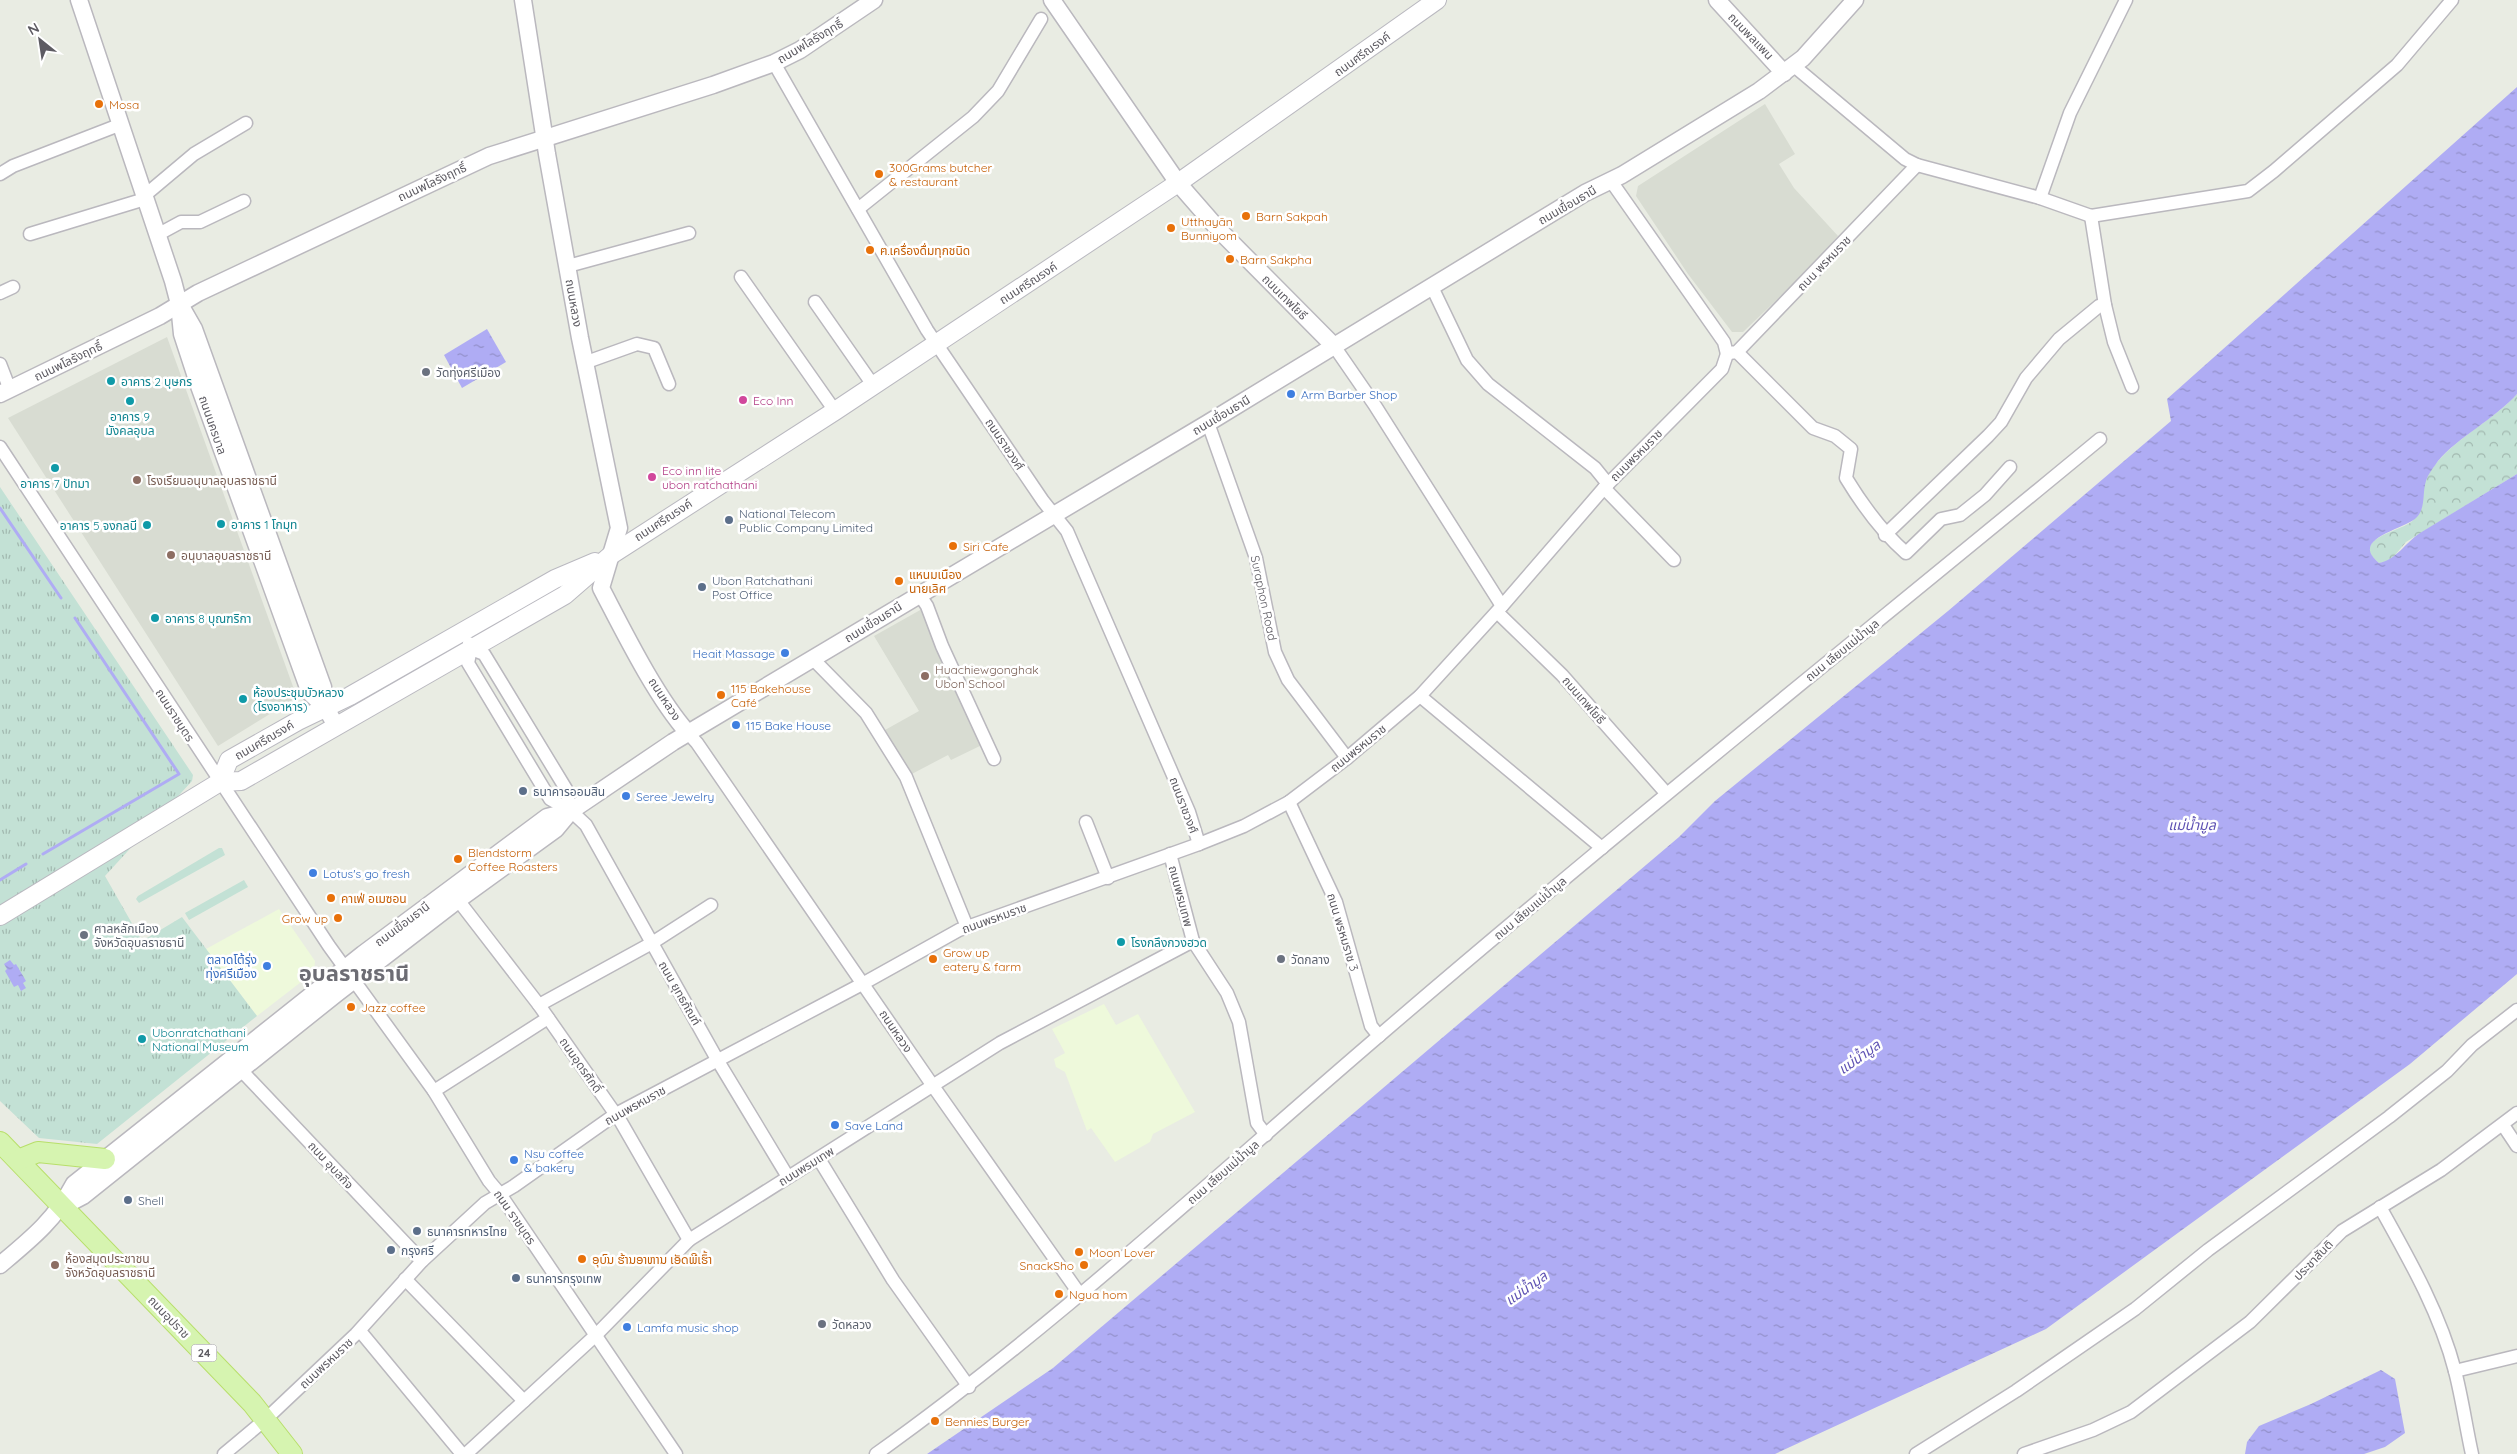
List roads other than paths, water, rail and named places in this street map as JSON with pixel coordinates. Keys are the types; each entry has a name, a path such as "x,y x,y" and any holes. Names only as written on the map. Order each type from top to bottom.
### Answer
{"main road":[{"name":"ถนนศรีณรงค์","path":"0,916 220,782 241,781 565,595 611,555 835,411 1178,183 1432,1"},
{"name":"ถนนศรีณรงค์","path":"220,782 229,760 463,633 555,579 611,555"},
{"name":"ถนนอุปราช","path":"0,1142 266,1419 292,1454"},
{"path":"18,1160 38,1152 105,1159"}],"street":[{"name":"ถนนนครบาล","path":"79,0 179,304 194,330 241,485 310,693 326,708 336,726"},
{"name":"ถนนหลวง","path":"523,0 544,137 584,362 619,528 601,588 677,720 864,983 933,1086 1081,1296"},
{"name":"ถนนพโลรังฤทธิ์","path":"5,392 203,290 467,166 544,137 704,88 774,63 800,50 874,0"},
{"name":"ถนนเทพโยธี","path":"1052,0 1178,183 1220,230 1334,346 1374,404 1500,609 1562,675 1666,793"},
{"name":"ถนนพลแพน","path":"1717,0 1789,69"},
{"name":"ถนนเขื่อนธานี","path":"0,1265 42,1230 62,1207 74,1184 105,1159 235,1064 453,894 547,817 572,811 688,733 1208,423 1585,193 1611,181 1723,114 1803,58 1855,0"},
{"path":"2040,198 2070,113 2126,0"},
{"path":"1789,69 1905,159 1918,165 2040,198 2091,216 2248,191 2274,171 2397,65 2452,0"},
{"path":"858,209 973,117 998,90 1042,19"},
{"name":"ถนนราชวงศ์","path":"774,63 937,343 1054,515 1067,531 1189,812 1199,844"},
{"path":"30,234 144,197 194,154 246,123"},
{"path":"0,174 13,166 119,125"},
{"name":"ถนน พรหมราช","path":"1732,353 1918,165"},
{"path":"1611,181 1732,353 1812,428 1835,436 1851,449 1846,478 1860,502 1885,535 1906,553 1941,519 1960,515 1985,495 2010,467"},
{"path":"157,235 181,222 200,222 244,201"},
{"path":"2091,216 2114,342 2132,387"},
{"path":"568,266 689,233"},
{"path":"741,277 835,411"},
{"path":"0,293 13,287"},
{"path":"1432,287 1467,360 1488,384 1595,468 1606,486 1674,560"},
{"path":"815,302 873,385"},
{"path":"1885,535 2000,422 2026,378 2059,339 2099,306 2106,305"},
{"path":"584,362 637,344 654,348 669,384"},
{"name":"ถนนพรหมราช","path":"224,1454 266,1419 360,1330 422,1261 485,1203 616,1114 864,983 927,946 967,927 1199,844 1244,826 1289,802 1347,758 1420,696 1500,609 1606,486 1722,369 1732,353"},
{"path":"0,364 5,392"},
{"name":"Suraphon Road","path":"1208,423 1256,558 1275,652 1288,680 1347,758"},
{"name":"ถนน เลียบแม่น้ำมูล","path":"876,1454 969,1387 1081,1296 1378,1036 1666,793 2100,439"},
{"name":"ถนนราชบุตร","path":"0,447 220,782 350,974"},
{"path":"919,594 927,606 942,646 994,759"},
{"path":"463,633 472,649 484,654 566,789 572,811"},
{"path":"472,649 468,663 545,791 550,799 572,811"},
{"path":"813,659 866,714 906,777 967,927"},
{"path":"1420,696 1602,848"},
{"name":"ถนน พรหมราช 3","path":"1289,802 1336,902 1371,1026 1378,1036"},
{"name":"ถนน ยุทธภัณฑ์","path":"572,811 586,825 718,1061 788,1177"},
{"path":"1086,822 1108,878"},
{"name":"ถนนพรมเทพ","path":"464,1454 596,1334 689,1240 1000,1043 1193,941 1170,854"},
{"name":"ถนนอุดรศักดิ์","path":"453,894 539,1005 616,1114 689,1240"},
{"path":"539,1005 652,943 711,905"},
{"path":"1193,941 1227,993 1239,1022 1257,1123 1266,1135"},
{"name":"ถนน ราชบุตร","path":"350,974 434,1091 488,1181 500,1194 676,1454"},
{"path":"1916,1454 2016,1391 2135,1309 2268,1205 2389,1117 2447,1071 2472,1045 2517,1010"},
{"path":"434,1091 548,1018"},
{"name":"ถนนเขื่อนธานี","path":"62,1207 87,1193 235,1064"},
{"name":"ถนน อุบลกิจ","path":"235,1064 422,1261"},
{"name":"ประชาสันติ","path":"2024,1454 2092,1430 2131,1412 2250,1322 2342,1231 2441,1170 2517,1114"},
{"path":"2503,1125 2517,1146"},
{"path":"819,1159 893,1280 969,1387"},
{"path":"2380,1207 2438,1322 2455,1371 2472,1454"},
{"path":"406,1279 524,1401"},
{"path":"360,1330 464,1454"},
{"path":"2455,1371 2517,1356"}],"water":[{"name":"แม่น้ำมูล","path":"2517,87 2517,394 2455,444 2438,461 2427,478 2422,509 2417,517 2374,541 2370,547 2371,554 2379,563 2385,561 2395,555 2420,533 2517,474 2517,974 2410,1064 2046,1329 1775,1454 927,1454 1053,1368 1679,837 1715,801 1948,611 2171,421 2167,399"},
{"path":"487,329 506,362 462,388 444,355"},
{"path":"10,960 14,965 16,964 26,981 23,983 26,988 21,991 18,985 14,987 5,971 7,969 4,964"},
{"path":"2381,1370 2395,1379 2405,1433 2385,1447 2364,1454 2245,1454 2247,1442 2259,1426 2311,1404"}],"waterway":[{"path":"0,508 61,598"},
{"path":"43,854 179,774 75,618"},
{"path":"0,880 26,864"}],"place":[{"name":"Mosa","path":"99,104"},
{"name":"300Grams butcher & restaurant","path":"879,174"},
{"name":"Barn Sakpah","path":"1246,216"},
{"name":"Utthayān Bunniyom","path":"1171,228"},
{"name":"ฅ.เครื่องดื่มทุกชนิด","path":"870,250"},
{"name":"Barn Sakpha","path":"1230,259"},
{"name":"วัดทุ่งศรีเมือง","path":"426,372"},
{"name":"อาคาร 2 บุษกร","path":"111,381"},
{"name":"Arm Barber Shop","path":"1291,394"},
{"name":"Eco Inn","path":"743,400"},
{"name":"อาคาร 9 มังคลอุบล","path":"130,401"},
{"name":"อาคาร 7 ปัทมา","path":"55,468"},
{"name":"Eco inn lite ubon ratchathani","path":"652,477"},
{"name":"โรงเรียนอนุบาลอุบลราชธานี","path":"137,480"},
{"name":"National Telecom Public Company Limited","path":"729,520"},
{"name":"อาคาร 1 โกมุท","path":"221,524"},
{"name":"อาคาร 5 จงกลนี","path":"147,525"},
{"name":"Siri Cafe","path":"953,546"},
{"name":"อนุบาลอุบลราชธานี","path":"171,555"},
{"name":"แหนมเนือง นายเลิศ","path":"899,581"},
{"name":"Ubon Ratchathani Post Office","path":"702,587"},
{"name":"อาคาร 8 บุณฑริกา","path":"155,618"},
{"name":"Heait Massage","path":"785,653"},
{"name":"Huachiewgonghak Ubon School","path":"925,676"},
{"name":"115 Bakehouse Café","path":"721,695"},
{"name":"ห้องประชุมบัวหลวง (โรงอาหาร)","path":"243,699"},
{"name":"115 Bake House","path":"736,725"},
{"name":"ธนาคารออมสิน","path":"523,791"},
{"name":"Seree Jewelry","path":"626,796"},
{"name":"Blendstorm Coffee Roasters","path":"458,859"},
{"name":"Lotus's go fresh","path":"313,873"},
{"name":"คาเฟ่ อเมซอน","path":"331,898"},
{"name":"Grow up","path":"338,918"},
{"name":"ศาลหลักเมือง จังหวัดอุบลราชธานี","path":"84,935"},
{"name":"โรงกลึงกวงฮวด","path":"1121,942"},
{"name":"Grow up eatery & farm","path":"933,959"},
{"name":"วัดกลาง","path":"1281,959"},
{"name":"ตลาดโต้รุ่ง ทุ่งศรีเมือง","path":"267,966"},
{"name":"Jazz coffee","path":"351,1007"},
{"name":"Ubonratchathani National Museum","path":"142,1039"},
{"name":"Save Land","path":"835,1125"},
{"name":"Nsu coffee & bakery","path":"514,1160"},
{"name":"Shell","path":"128,1200"},
{"name":"ธนาคารทหารไทย","path":"417,1231"},
{"name":"กรุงศรี","path":"391,1250"},
{"name":"Moon Lover","path":"1079,1252"},
{"name":"ອຸບົນ ຮ້ານອາຫານ ເອັດພີເຮົ້າ","path":"582,1259"},
{"name":"ห้องสมุดประชาชน จังหวัดอุบลราชธานี","path":"55,1265"},
{"name":"SnackSho","path":"1084,1265"},
{"name":"ธนาคารกรุงเทพ","path":"516,1278"},
{"name":"Ngua hom","path":"1059,1294"},
{"name":"วัดหลวง","path":"822,1324"},
{"name":"Lamfa music shop","path":"627,1327"},
{"name":"Bennies Burger","path":"935,1421"}],"district":[{"name":"อุบลราชธานี","path":"354,973"}]}
